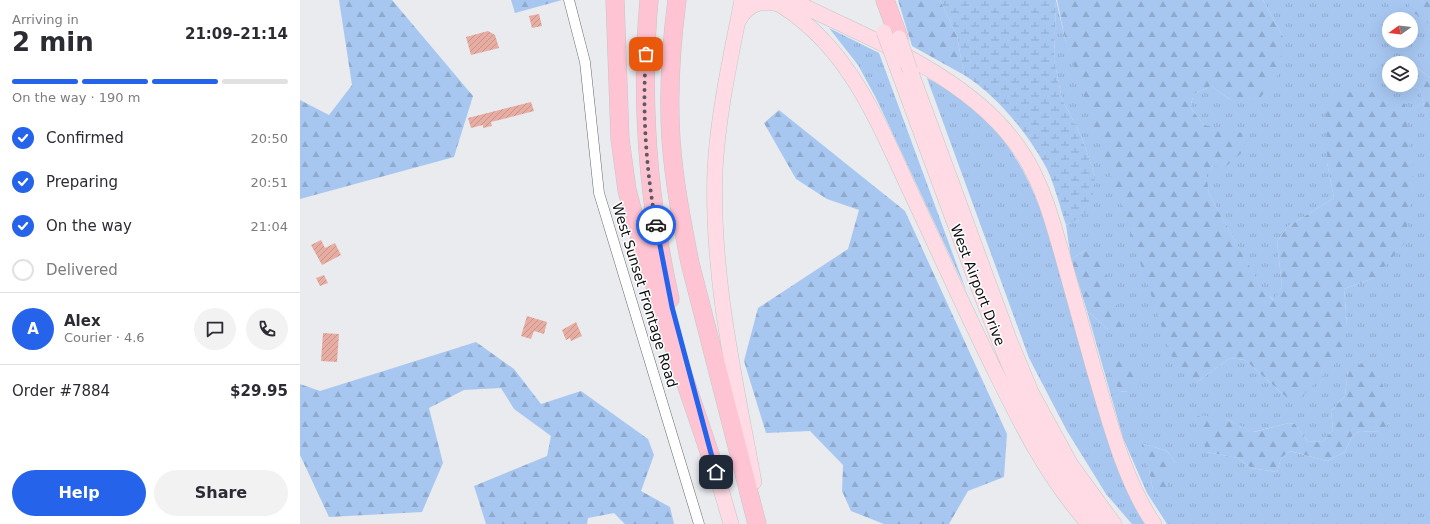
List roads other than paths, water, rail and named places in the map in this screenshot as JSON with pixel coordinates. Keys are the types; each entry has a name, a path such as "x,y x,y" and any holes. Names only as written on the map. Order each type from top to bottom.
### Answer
{"highway":[{"path":"615,0 620,139 627,190 637,228 678,360 716,472"},
{"path":"649,0 644,98 651,195 672,307 716,472"},
{"path":"677,0 671,70 671,131 681,220 690,264 757,524"},
{"path":"873,0 891,35"},
{"path":"885,0 891,35"}],"main road":[{"path":"742,0 723,99 718,141 715,183 716,245 722,308 762,524"},
{"path":"736,29 741,16 750,6 765,1 781,1 918,63 961,89 999,123 1023,153 1043,193 1056,233 1115,439 1128,474 1154,524"},
{"path":"781,1 827,43 850,71 863,93 989,359 1031,442 1054,480 1089,524"},
{"name":"West Airport Drive","path":"891,35 895,62 957,231 1021,396 1055,460 1100,524"},
{"name":"West Airport Drive","path":"891,35 910,70 1006,332 1031,392 1068,460 1114,524"},
{"path":"716,472 731,524"}],"street":[{"name":"West Sunset Frontage Road","path":"569,0 585,62 599,193 699,524"}]}
